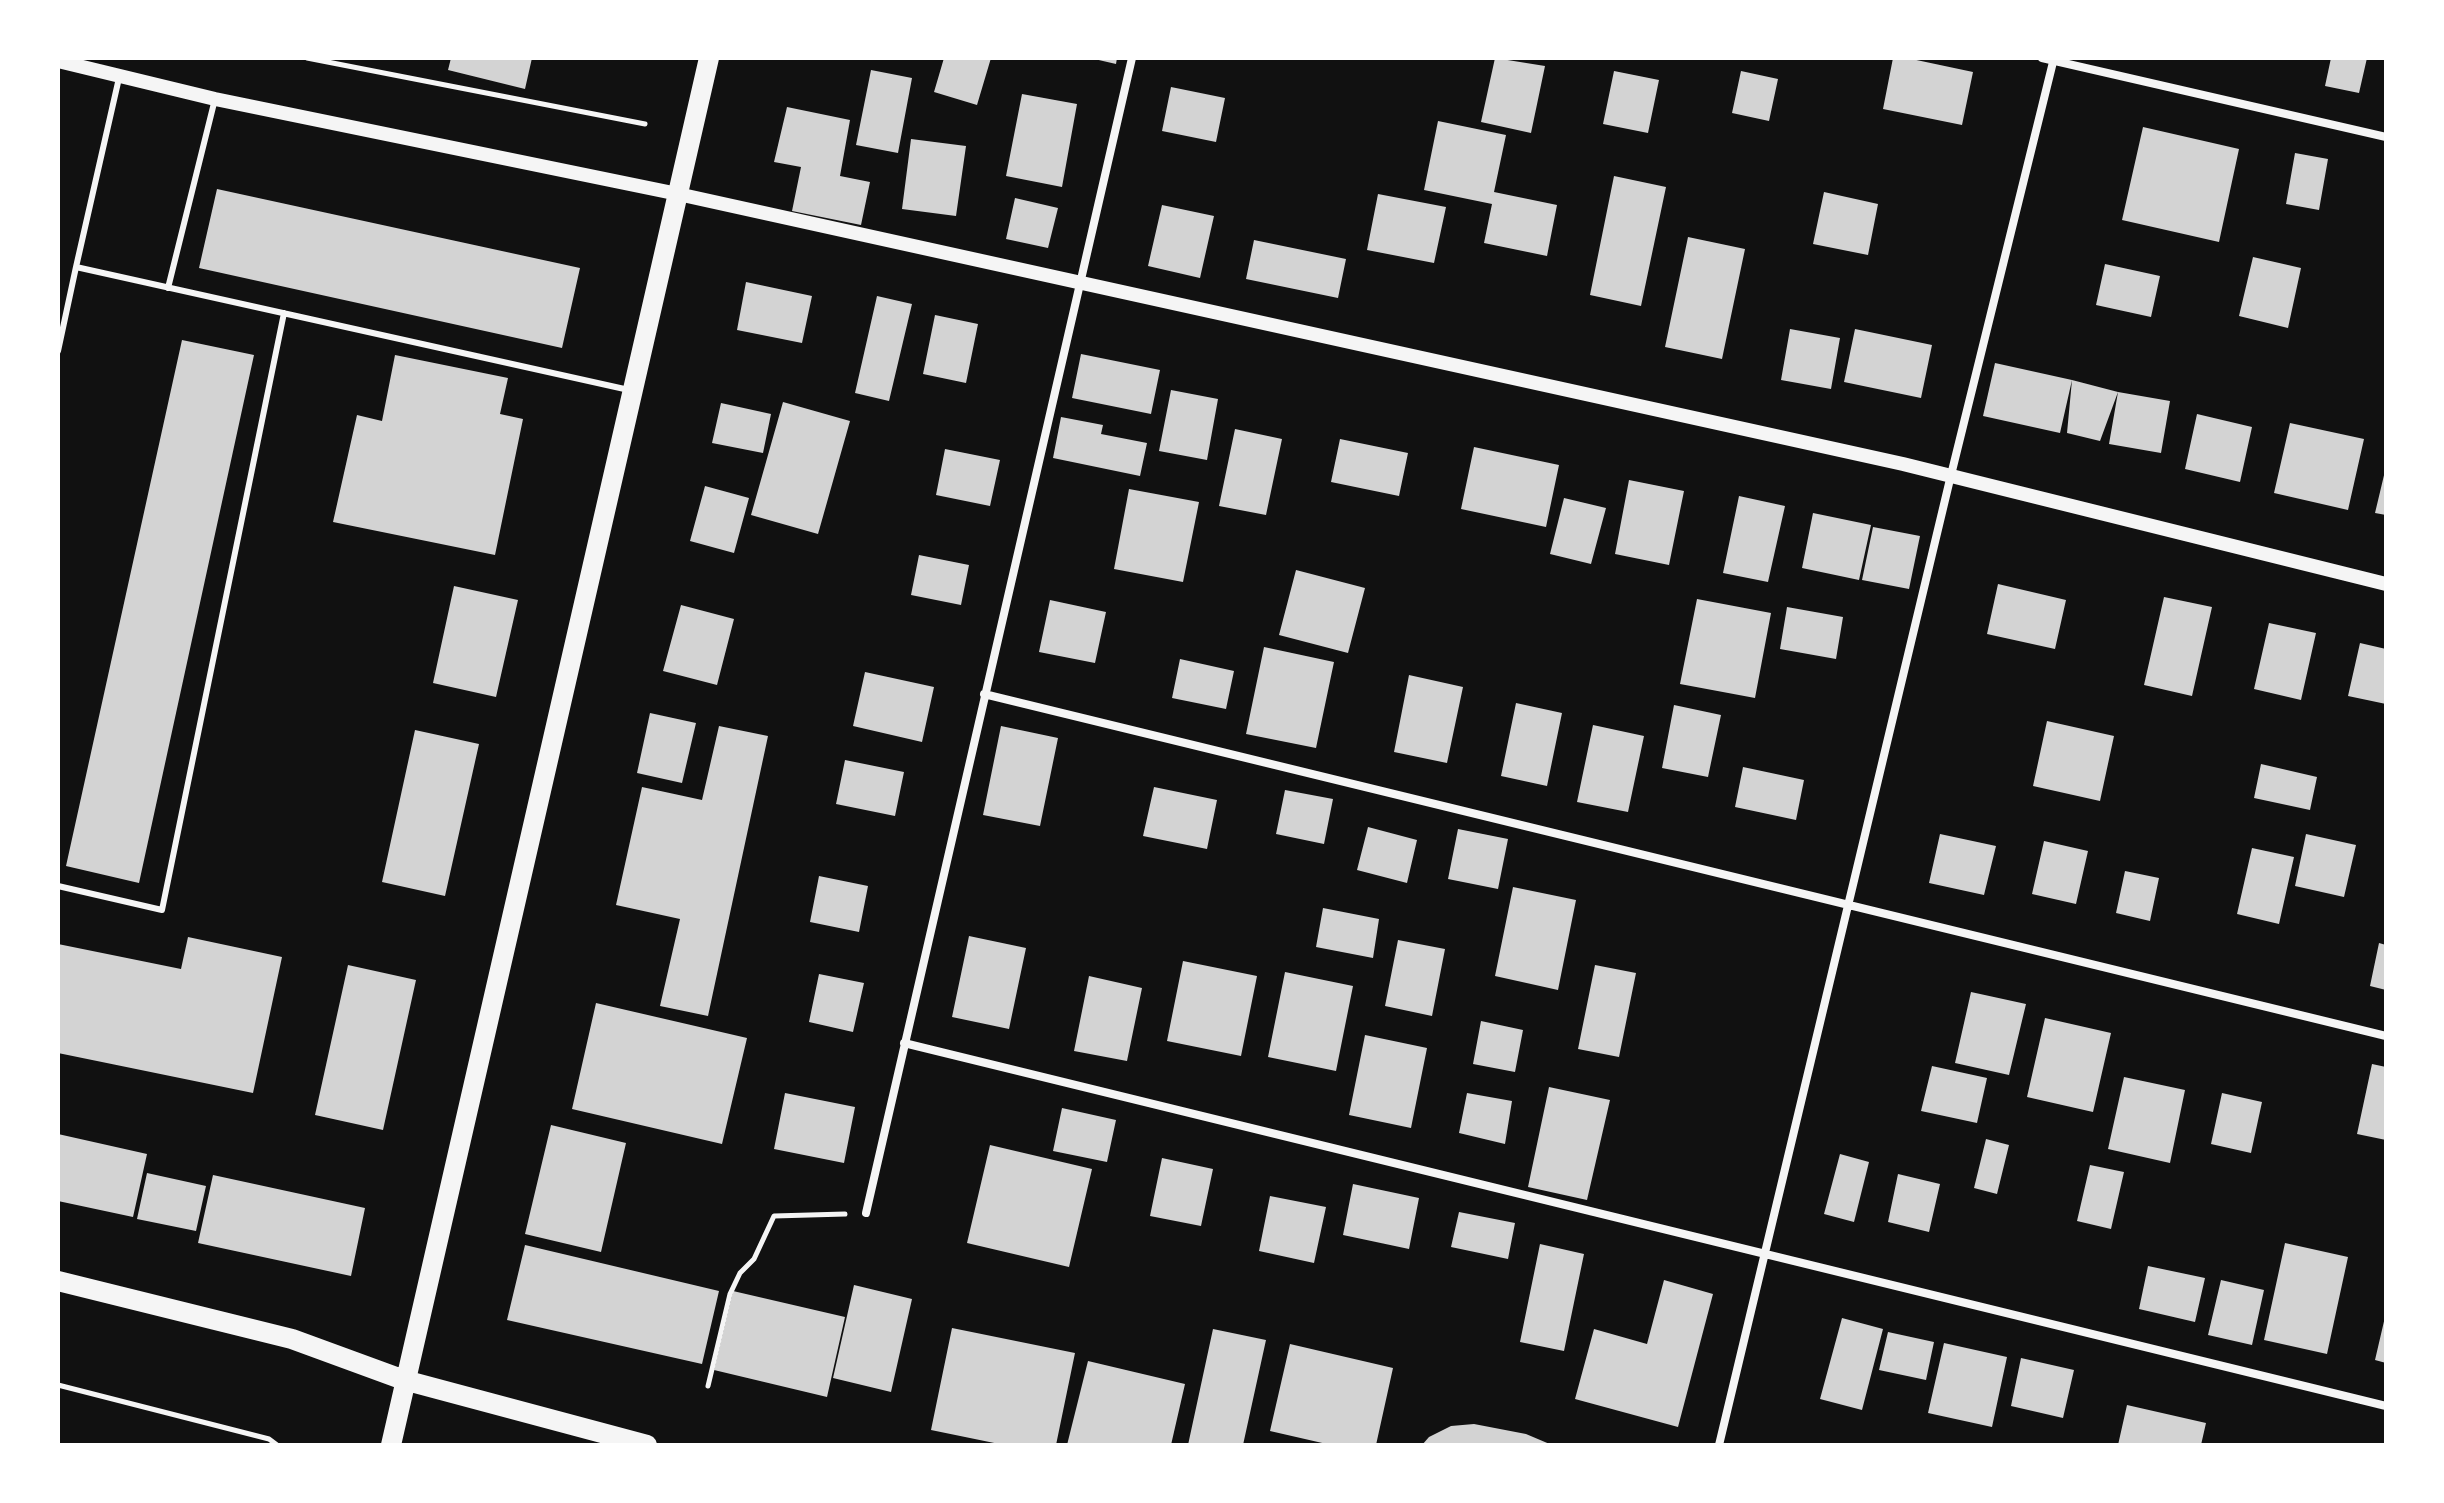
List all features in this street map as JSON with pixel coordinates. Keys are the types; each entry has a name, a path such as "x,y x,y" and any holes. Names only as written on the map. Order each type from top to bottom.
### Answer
{"main road":[{"path":"391,1445 709,58"},
{"path":"58,1281 292,1339 404,1380 647,1445"}],"street":[{"path":"866,1213 1132,58"},
{"path":"2042,58 2386,137"},
{"path":"1719,1445 2054,59"},
{"path":"58,61 215,99 678,194 1951,475 2386,584"},
{"path":"984,694 2386,1036"},
{"path":"904,1043 2386,1406"}],"lane":[{"path":"58,351 120,77"},
{"path":"168,288 215,99"},
{"path":"76,267 633,391"},
{"path":"58,886 162,910 284,313"}],"path":[{"path":"307,58 645,124"},
{"path":"708,1386 730,1294 740,1273 754,1259 774,1216 866,1213"},
{"path":"58,1385 269,1439 277,1445"}],"building":[{"path":"451,58 532,58 525,89 448,70"},
{"path":"944,58 991,58 977,105 934,92"},
{"path":"1090,58 1117,58 1116,64"},
{"path":"1495,58 1545,66 1531,133 1481,122"},
{"path":"1893,58 1907,58 1973,72 1962,125 1883,109"},
{"path":"2331,58 2367,58 2359,93 2325,86"},
{"path":"871,70 912,78 898,153 856,145"},
{"path":"1614,71 1659,80 1648,133 1603,124"},
{"path":"1741,71 1778,79 1769,121 1732,113"},
{"path":"1171,87 1225,98 1216,142 1162,131"},
{"path":"1022,94 1077,104 1062,187 1006,176"},
{"path":"787,107 850,120 840,176 870,182 861,225 792,211 801,167 774,162"},
{"path":"1438,121 1506,135 1494,192 1557,205 1547,256 1484,243 1492,204 1424,190"},
{"path":"2143,127 2239,149 2219,242 2122,220"},
{"path":"911,139 966,146 956,216 902,209"},
{"path":"2295,153 2328,159 2319,210 2286,204"},
{"path":"1614,176 1666,187 1641,306 1590,295"},
{"path":"217,189 580,268 562,348 199,268"},
{"path":"1824,192 1878,204 1868,255 1813,244"},
{"path":"1378,194 1446,207 1434,263 1367,250"},
{"path":"1015,198 1058,208 1048,248 1006,239"},
{"path":"1162,205 1214,216 1200,278 1148,266"},
{"path":"1688,237 1745,249 1722,359 1665,347"},
{"path":"1254,240 1346,259 1338,298 1246,279"},
{"path":"2253,257 2301,268 2288,328 2239,316"},
{"path":"2105,264 2160,276 2151,317 2096,305"},
{"path":"746,282 812,296 802,343 737,330"},
{"path":"877,296 912,304 889,401 855,393"},
{"path":"935,315 978,324 966,383 923,374"},
{"path":"1790,329 1840,338 1831,389 1781,380"},
{"path":"1855,329 1932,345 1921,398 1844,382"},
{"path":"182,340 254,355 139,883 66,866"},
{"path":"1081,354 1160,370 1151,414 1072,398"},
{"path":"395,355 508,378 500,414 523,419 495,555 333,522 357,415 382,421"},
{"path":"1995,363 2072,380 2060,433 1983,416"},
{"path":"2072,380 2118,392 2100,441 2067,433"},
{"path":"1171,390 1218,399 1207,460 1159,451"},
{"path":"2118,392 2170,401 2161,453 2109,444"},
{"path":"783,402 850,421 818,534 751,515"},
{"path":"721,403 771,414 763,453 712,443"},
{"path":"2197,414 2252,427 2240,482 2185,469"},
{"path":"1061,417 1103,425 1101,434 1147,443 1140,476 1053,458"},
{"path":"2290,423 2364,439 2348,510 2274,493"},
{"path":"1235,429 1282,439 1266,515 1219,506"},
{"path":"1340,439 1408,453 1399,496 1331,482"},
{"path":"1474,447 1559,465 1546,527 1461,509"},
{"path":"945,449 1000,460 990,506 936,495"},
{"path":"2386,472 2386,515 2375,513"},
{"path":"1629,480 1684,491 1669,565 1615,554"},
{"path":"705,486 749,498 734,553 690,541"},
{"path":"1129,489 1199,502 1183,582 1114,569"},
{"path":"1739,496 1785,506 1768,582 1723,573"},
{"path":"1564,498 1606,508 1591,564 1550,554"},
{"path":"1813,513 1871,525 1859,580 1802,568"},
{"path":"1873,527 1920,536 1909,589 1862,580"},
{"path":"919,555 969,565 961,605 911,595"},
{"path":"1296,570 1365,588 1348,653 1279,635"},
{"path":"1998,584 2066,600 2055,649 1987,634"},
{"path":"454,586 518,600 496,697 433,683"},
{"path":"2164,597 2212,607 2192,696 2144,685"},
{"path":"1697,599 1771,613 1755,698 1680,684"},
{"path":"1050,600 1106,612 1095,663 1039,652"},
{"path":"681,605 734,619 717,685 663,671"},
{"path":"1787,607 1843,617 1836,659 1780,649"},
{"path":"2269,623 2316,633 2301,700 2254,689"},
{"path":"2360,643 2386,649 2386,704 2348,696"},
{"path":"1264,647 1334,662 1316,748 1246,734"},
{"path":"1180,659 1234,671 1226,709 1172,698"},
{"path":"865,672 934,687 922,742 853,726"},
{"path":"1409,675 1463,687 1447,763 1394,752"},
{"path":"1516,703 1562,713 1547,786 1501,776"},
{"path":"1674,705 1721,715 1708,777 1662,768"},
{"path":"650,713 696,723 682,783 637,773"},
{"path":"2047,721 2114,736 2100,801 2033,786"},
{"path":"1593,725 1644,736 1628,812 1577,802"},
{"path":"719,726 768,736 708,1016 660,1006 680,919 616,905 642,787 702,800"},
{"path":"1001,726 1058,738 1040,826 983,815"},
{"path":"415,730 479,744 445,896 382,882"},
{"path":"845,760 904,772 895,816 836,804"},
{"path":"2261,764 2317,777 2310,810 2254,798"},
{"path":"1743,767 1804,780 1796,820 1735,807"},
{"path":"1154,787 1217,800 1207,849 1143,836"},
{"path":"1285,790 1333,799 1324,844 1276,834"},
{"path":"1368,827 1417,840 1407,883 1357,870"},
{"path":"1458,829 1508,839 1498,889 1448,879"},
{"path":"1940,834 1996,846 1984,895 1929,883"},
{"path":"2306,834 2356,845 2344,897 2295,886"},
{"path":"2044,841 2088,851 2076,904 2032,894"},
{"path":"2252,848 2294,857 2279,924 2237,914"},
{"path":"2125,871 2159,878 2150,921 2116,913"},
{"path":"819,876 868,886 859,932 810,922"},
{"path":"1513,887 1576,900 1558,990 1495,976"},
{"path":"1323,908 1379,919 1373,958 1316,947"},
{"path":"969,936 1026,948 1009,1029 952,1017"},
{"path":"188,937 282,957 253,1093 58,1053 58,944 181,969"},
{"path":"1398,940 1445,949 1432,1016 1385,1006"},
{"path":"2379,943 2386,945 2386,990 2370,986"},
{"path":"1183,961 1257,976 1241,1056 1167,1041"},
{"path":"348,965 416,980 383,1130 315,1115"},
{"path":"1595,965 1636,973 1619,1057 1578,1049"},
{"path":"1285,972 1353,986 1336,1071 1268,1057"},
{"path":"819,974 864,983 853,1032 809,1022"},
{"path":"1089,976 1142,988 1127,1061 1074,1051"},
{"path":"1971,992 2026,1004 2009,1075 1955,1063"},
{"path":"596,1003 747,1038 722,1144 572,1109"},
{"path":"2045,1018 2111,1033 2093,1112 2027,1097"},
{"path":"1481,1021 1523,1030 1515,1072 1473,1064"},
{"path":"1365,1035 1427,1048 1411,1128 1349,1115"},
{"path":"2372,1064 2386,1067 2386,1140 2357,1134"},
{"path":"1932,1066 1987,1078 1977,1123 1921,1111"},
{"path":"2124,1077 2185,1090 2170,1163 2108,1149"},
{"path":"1549,1087 1610,1100 1587,1200 1528,1187"},
{"path":"785,1093 855,1107 844,1163 774,1149"},
{"path":"1467,1093 1512,1101 1505,1144 1459,1133"},
{"path":"2222,1093 2262,1102 2251,1153 2211,1144"},
{"path":"1062,1108 1116,1120 1107,1162 1053,1151"},
{"path":"551,1125 626,1143 601,1252 525,1234"},
{"path":"58,1134 147,1154 133,1217 58,1201"},
{"path":"1986,1139 2009,1145 1997,1194 1974,1188"},
{"path":"990,1145 1092,1169 1069,1267 967,1243"},
{"path":"1840,1154 1869,1162 1854,1222 1824,1214"},
{"path":"1162,1158 1213,1169 1201,1226 1150,1216"},
{"path":"2090,1165 2124,1172 2111,1229 2077,1221"},
{"path":"147,1173 206,1186 196,1231 137,1219"},
{"path":"1898,1174 1940,1184 1929,1232 1888,1222"},
{"path":"213,1175 365,1208 351,1276 198,1243"},
{"path":"1353,1184 1419,1198 1409,1249 1343,1235"},
{"path":"1270,1196 1326,1207 1314,1263 1259,1251"},
{"path":"1459,1212 1515,1223 1508,1259 1451,1247"},
{"path":"2285,1243 2348,1257 2327,1354 2264,1340"},
{"path":"1540,1244 1584,1254 1564,1351 1520,1342"},
{"path":"525,1245 719,1291 702,1364 507,1320"},
{"path":"2148,1266 2205,1278 2195,1322 2139,1309"},
{"path":"1664,1280 1713,1294 1678,1427 1575,1399 1594,1329 1647,1344"},
{"path":"2221,1280 2264,1290 2252,1345 2208,1335"},
{"path":"854,1285 912,1299 891,1392 833,1378"},
{"path":"733,1291 845,1317 827,1397 714,1370"},
{"path":"2386,1317 2386,1363 2375,1360"},
{"path":"1842,1318 1883,1329 1862,1410 1820,1399"},
{"path":"952,1328 1075,1353 1056,1445 1004,1445 931,1430"},
{"path":"1213,1329 1266,1340 1243,1445 1188,1445"},
{"path":"1888,1332 1934,1342 1926,1380 1879,1370"},
{"path":"1944,1343 2007,1357 1992,1427 1928,1413"},
{"path":"1290,1344 1393,1368 1376,1445 1331,1445 1270,1431"},
{"path":"2021,1358 2074,1370 2063,1418 2011,1406"},
{"path":"1088,1361 1185,1384 1171,1445 1067,1445"},
{"path":"2127,1405 2206,1423 2201,1445 2118,1445"},
{"path":"1474,1424 1526,1434 1552,1445 1422,1445 1429,1437 1451,1426"}]}
